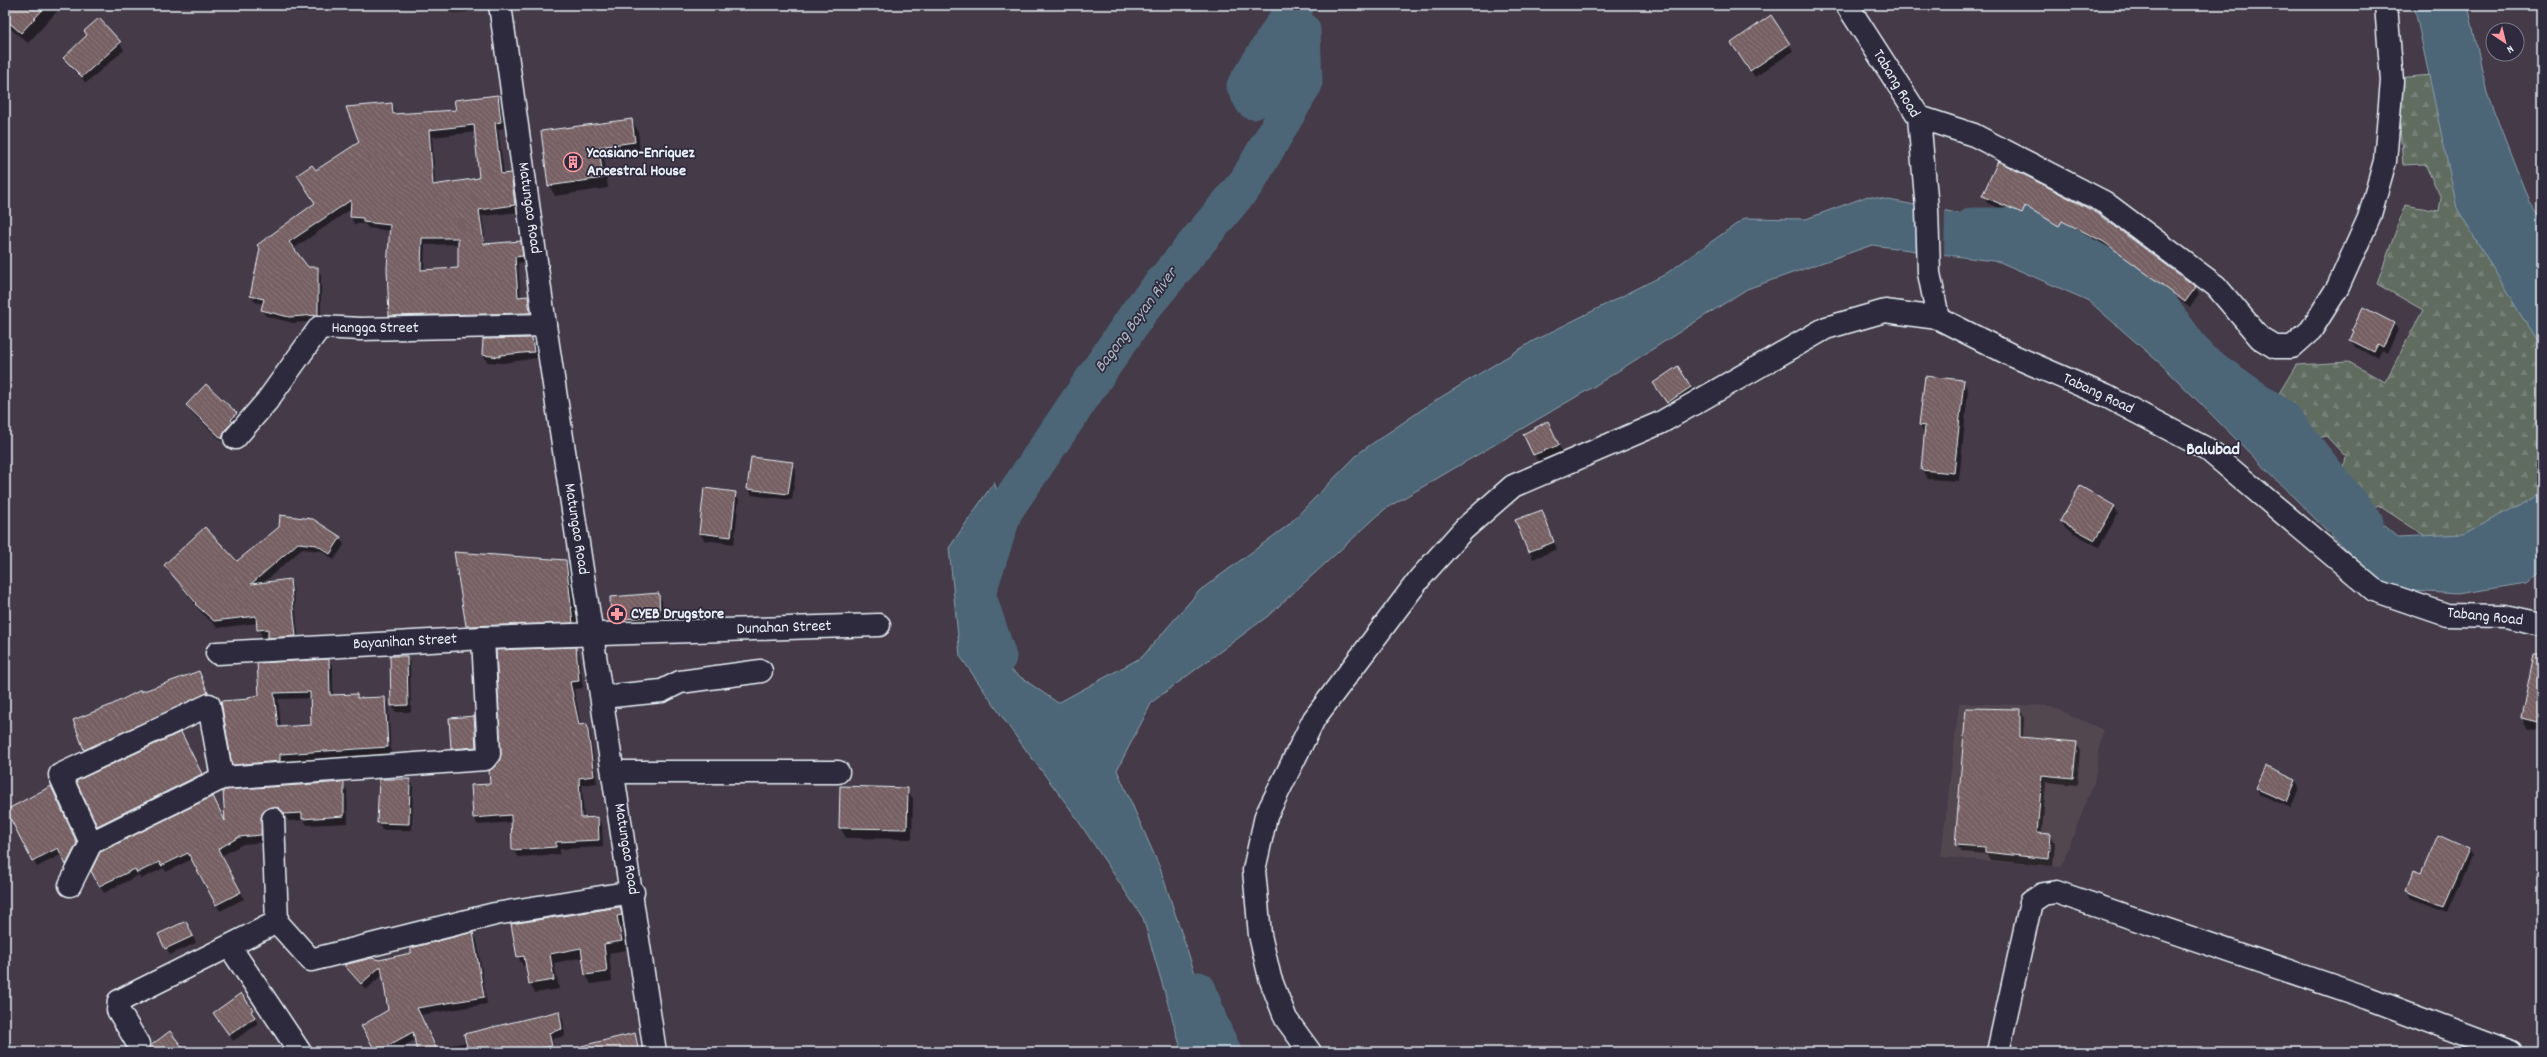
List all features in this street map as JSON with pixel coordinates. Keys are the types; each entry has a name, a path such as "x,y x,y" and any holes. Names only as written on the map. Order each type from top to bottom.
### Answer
{"street":[{"name":"Matungao Road","path":"500,5 545,325 614,772 655,1052"},
{"name":"Tabang Road","path":"1847,5 1919,117 1927,210 1929,273 1938,318 2011,355 2106,396 2207,448 2374,590 2447,615 2504,616 2542,624"},
{"path":"1919,117 1974,135 2104,202 2216,286 2260,338 2274,347 2292,347 2312,330 2338,287 2368,218 2385,161 2392,81 2386,5"},
{"path":"1310,1052 1286,1018 1270,978 1260,935 1254,870 1266,816 1314,719 1420,578 1464,529 1514,486 1660,423 1826,328 1885,311 1938,318"},
{"name":"Hangga Street","path":"234,438 267,401 320,327 361,330 545,325"},
{"name":"Dunahan Street","path":"592,633 879,625"},
{"name":"Bayanihan Street","path":"217,653 592,633"},
{"path":"70,885 91,844 222,778 485,759 489,754 483,638"},
{"path":"602,697 662,691 680,682 761,671"},
{"path":"91,844 60,775 209,705 222,778"},
{"path":"614,772 838,772"},
{"path":"273,819 277,922 311,960 495,914 632,892"},
{"path":"1998,1052 2031,902 2043,894 2056,892 2368,998 2511,1052"},
{"path":"138,1044 118,1010 120,1002 277,922"},
{"path":"230,947 300,1052"}],"shaded area":[{"path":"1959,703 2051,706 2103,730 2094,782 2061,867 1941,857"}],"green space":[{"path":"2432,75 2542,284 2542,511 2466,563 2378,505 2367,513 2360,504 2364,495 2343,474 2346,457 2326,436 2311,440 2278,395 2296,365 2349,362 2385,382 2423,310 2377,284 2405,205 2439,211 2441,198 2425,164 2403,165 2396,78"}],"water":[{"path":"2414,5 2468,5 2487,93 2530,204 2542,221 2542,345 2522,317 2457,208"},
{"path":"1868,196 2073,235 2186,324 2298,453 2397,537 2463,534 2533,498 2542,488 2542,571 2527,583 2457,594 2385,589 2164,367 2089,301 2000,262 1872,245 1747,289 1593,387 1385,509 1268,616 1152,702 1117,770 1160,868 1221,1052 1182,1052 1143,918 1071,810 1014,734 960,656 949,548 994,482 1007,520 981,607 1006,667 1058,703 1142,657 1199,591 1287,526 1360,452 1433,402 1533,341 1664,275 1745,218 1806,219"}],"pier":[{"path":"1927,209 1945,209 1944,257 1918,253"}],"building":[{"path":"5,5 47,5 21,33 5,19"},
{"path":"1771,15 1790,44 1750,71 1731,43"},
{"path":"99,18 121,42 82,77 63,58 87,35 84,31"},
{"path":"498,95 501,122 495,123 501,174 511,173 515,205 479,210 484,244 521,241 523,256 515,257 518,297 528,296 530,313 389,316 387,268 390,225 363,222 363,218 350,217 351,200 289,242 308,267 318,267 318,315 289,317 261,310 264,299 250,296 260,249 257,245 315,203 297,175 312,165 316,170 359,142 346,107 392,103 393,114 456,110 454,100","holes":["474,125 479,178 433,185 429,130","422,238 458,238 458,268 421,270"]},
{"name":"Ycasiano-Enriquez Ancestral House","path":"632,119 635,142 599,147 603,178 548,186 541,131"},
{"path":"1998,161 2097,213 2196,287 2185,302 2104,242 2062,221 2059,226 2025,206 2022,213 1982,196"},
{"path":"2363,307 2394,323 2383,347 2378,344 2374,352 2350,340 2354,331 2352,330"},
{"path":"532,338 534,352 500,355 500,357 482,355 483,339"},
{"path":"1678,366 1691,387 1667,403 1653,383"},
{"path":"1925,376 1964,380 1954,473 1921,470 1925,426 1919,425"},
{"path":"206,384 237,413 231,420 233,422 225,430 222,439 186,405"},
{"path":"1548,421 1559,445 1533,455 1523,434"},
{"path":"751,457 793,462 788,494 747,489"},
{"path":"2080,486 2115,506 2095,540 2060,521"},
{"path":"704,488 736,492 731,537 699,533"},
{"path":"1542,510 1554,542 1528,552 1515,520"},
{"path":"280,515 313,519 341,537 330,554 317,545 298,543 251,584 290,579 296,636 268,638 268,629 257,630 256,616 214,621 195,604 196,603 164,565 205,527 237,561 279,527"},
{"path":"454,552 566,560 573,623 466,626"},
{"path":"659,593 660,616 611,620 610,597"},
{"path":"576,647 579,681 570,682 579,725 587,724 594,776 579,778 581,818 598,817 599,840 556,842 556,847 512,850 511,815 473,818 471,785 490,784 489,771 499,762 501,754 496,650"},
{"path":"2534,654 2542,654 2542,723 2521,718"},
{"path":"390,656 407,656 408,705 391,706"},
{"path":"329,659 330,695 357,694 357,698 385,697 388,747 280,754 280,761 232,765 221,701 249,699 248,697 259,695 257,663","holes":["310,692 311,725 278,727 274,693"]},
{"path":"199,671 208,693 84,750 73,720 111,705 141,690 141,692"},
{"path":"1966,708 2020,709 2020,737 2077,742 2073,778 2042,775 2037,833 2051,834 2049,859 1985,852 1985,847 1955,845"},
{"path":"474,716 476,747 451,749 449,718"},
{"path":"181,732 202,774 97,826 76,781"},
{"path":"2265,766 2296,780 2287,802 2255,788"},
{"path":"379,779 410,779 409,824 377,823"},
{"path":"344,782 344,816 302,819 302,813 284,814 279,808 272,807 262,814 261,835 239,837 218,849 241,892 216,905 188,853 161,866 159,862 137,873 135,869 99,886 91,871 100,852 213,796 225,821 223,791 225,790"},
{"path":"51,786 77,843 66,865 58,848 32,861 6,810"},
{"path":"840,786 908,788 907,829 839,828"},
{"path":"2438,835 2469,849 2444,906 2406,891 2413,871 2421,874"},
{"path":"620,907 622,915 617,916 622,941 604,944 607,972 585,975 581,948 550,954 554,980 529,984 524,956 517,957 511,924"},
{"path":"186,921 193,936 165,949 158,934"},
{"path":"473,932 484,997 417,1008 438,1052 417,1052 413,1032 376,1052 361,1026 388,1010 381,966 361,984 344,965 372,958 379,960 411,953 411,948"},
{"path":"241,993 253,1010 251,1011 255,1017 229,1035 213,1013"},
{"path":"559,1011 562,1029 549,1033 552,1046 525,1052 468,1052 464,1034"},
{"path":"170,1031 186,1052 147,1052 150,1046"},
{"path":"635,1033 639,1052 582,1052 581,1046"}],"waterway":[{"name":"Bagong Bayan River","path":"998,657 977,594 1004,511 1139,312 1247,182 1304,84 1302,30 1253,101 1245,86 1296,5"},
{"path":"1973,226 2033,226 2149,291 2199,360 2282,418 2365,523"},
{"path":"1198,990 1209,1022 1223,1052"}],"place":[{"name":"Ycasiano-Enriquez Ancestral House","path":"573,162"},
{"name":"CYEB Drugstore","path":"617,614"}],"district":[{"name":"Balubad","path":"2213,450"}]}
